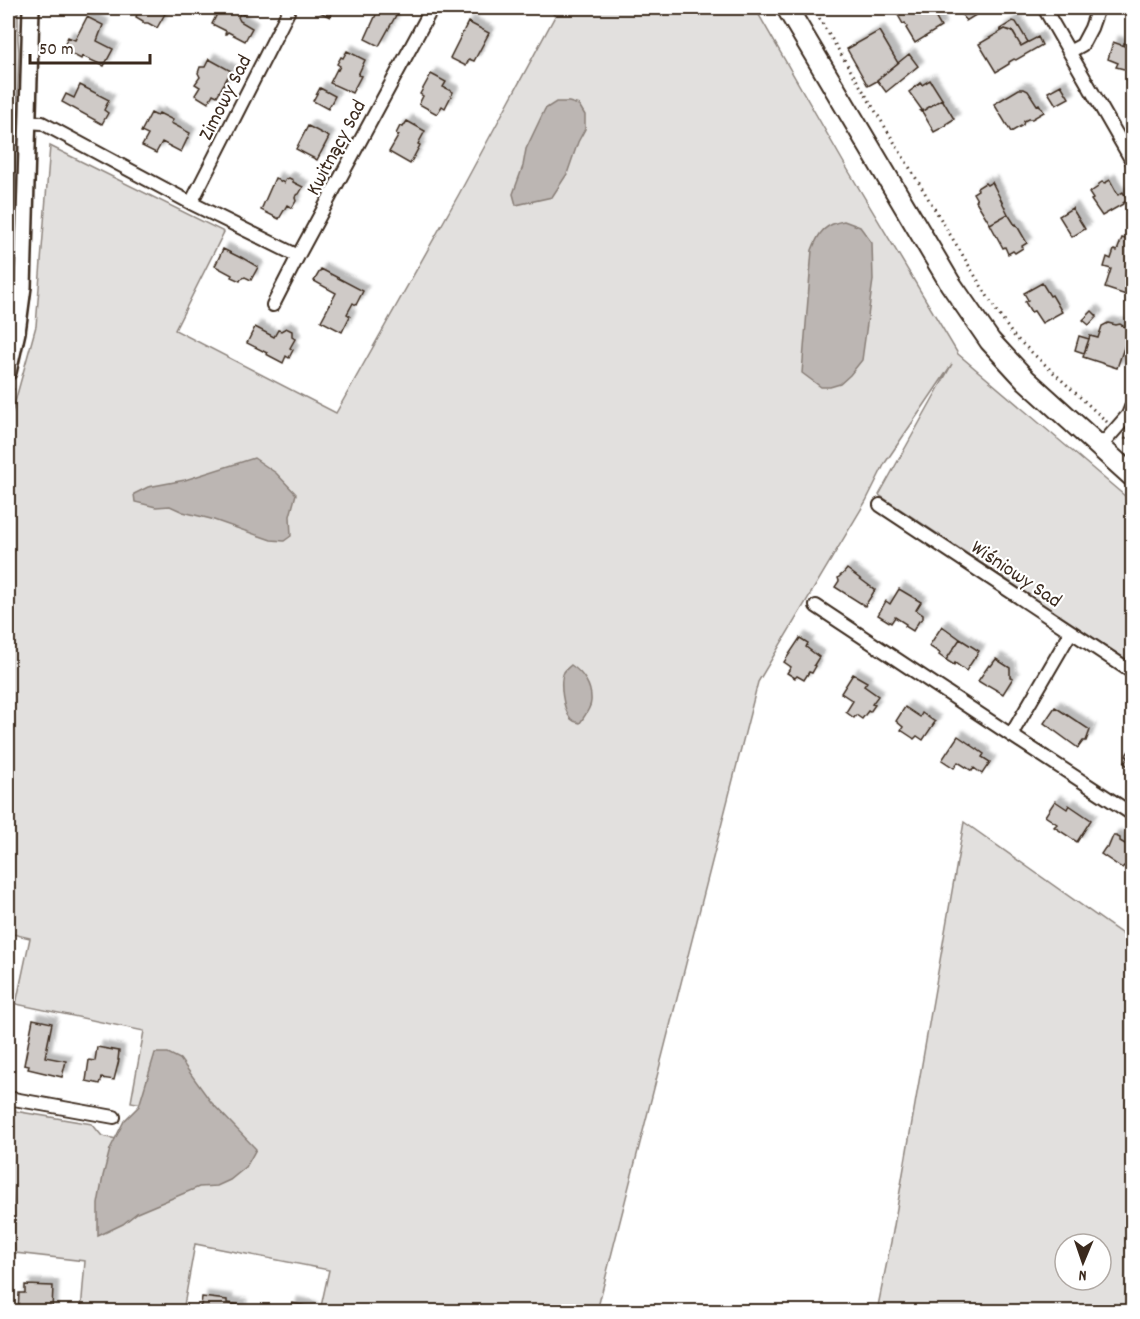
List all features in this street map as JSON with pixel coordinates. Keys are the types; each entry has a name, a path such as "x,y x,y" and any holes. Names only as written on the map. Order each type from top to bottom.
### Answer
{"main road":[{"path":"787,8 950,283 990,341 1011,365 1132,476"}],"street":[{"path":"8,372 20,320 31,8"},
{"name":"Zimowy Sad","path":"191,203 288,8"},
{"name":"Kwitnący Sad","path":"273,305 432,8"},
{"path":"1044,8 1132,161"},
{"path":"1070,52 1082,45 1098,8"},
{"path":"27,122 42,123 191,203 298,256"},
{"path":"1100,447 1128,415 1132,405"},
{"name":"Wiśniowy Sad","path":"880,505 1132,672"},
{"path":"816,606 1132,814"},
{"path":"1011,735 1071,632"},
{"path":"8,1098 114,1117"}],"path":[{"path":"761,8 764,13"},
{"path":"813,8 1013,335 1132,445"}],"shaded area":[{"path":"8,8 18,8 19,52 11,298 8,318"},
{"path":"548,8 755,8 845,165 958,354 1132,502 1132,663 879,495 952,364 885,463 866,501 758,682 597,1311 320,1311 329,1270 195,1244 183,1311 81,1311 85,1261 15,1253 12,1187 8,1186 8,1110 92,1124 102,1136 137,1143 143,1104 131,1102 144,1031 16,1004 30,938 8,933 8,423 36,326 50,146 224,232 175,330 336,413 459,194 555,16"},
{"path":"556,102 579,105 585,115 585,129 567,174 552,197 516,205 513,194 523,166 526,149 545,109"},
{"path":"844,221 860,227 872,243 873,280 862,360 840,384 821,387 802,373 812,250 817,238 827,227"},
{"path":"254,458 276,473 296,494 290,516 291,536 284,541 271,540 170,506 156,507 135,502 134,494 148,487 185,480"},
{"path":"571,665 586,680 591,695 590,707 580,723 573,721 568,715 563,696 563,677"},
{"path":"964,822 1132,941 1132,1311 877,1311 892,1237"},
{"path":"155,1053 168,1053 180,1059 211,1102 256,1149 246,1167 230,1180 217,1186 199,1187 137,1213 123,1224 98,1236 98,1204 110,1149 124,1121 139,1106"}],"building":[{"path":"134,8 164,8 167,10 157,28 143,23 136,17 137,14 132,11"},
{"path":"217,8 247,8 243,15 240,13 238,17 240,21 252,28 245,41 228,32 225,34 226,31 212,24 216,16 213,14"},
{"path":"312,8 335,8 330,17"},
{"path":"379,8 400,8 379,46 365,39"},
{"path":"894,8 930,8 941,27 915,43"},
{"path":"958,8 984,8 966,21"},
{"path":"87,17 103,25 97,41 113,49 104,66 82,56 81,59 62,49 68,37 75,40"},
{"path":"1013,21 1016,22 1028,42 1021,46 1012,31 1005,29 1001,31 1000,29"},
{"path":"468,22 489,33 474,61 469,59 466,66 450,58"},
{"path":"1005,29 1013,32 1021,46 1038,37 1042,45 1014,59 996,72 979,44"},
{"path":"879,31 898,63 868,86 847,49"},
{"path":"1113,42 1132,46 1132,71 1116,67 1118,63 1108,59"},
{"path":"347,51 365,60 358,75 361,76 352,93 330,83 340,66 337,64"},
{"path":"909,54 918,66 886,92 877,80"},
{"path":"209,59 231,71 217,96 213,94 208,103 195,95 200,87 195,84 200,77 198,73 200,67 205,67"},
{"path":"1132,71 1132,93 1125,90"},
{"path":"431,74 446,82 443,87 453,92 445,108 442,106 437,114 419,104 423,96 420,94"},
{"path":"930,80 942,99 921,112 922,110 909,92 921,83 922,85"},
{"path":"80,85 109,100 104,110 108,113 102,124 62,102 66,94 74,98"},
{"path":"1061,85 1069,98 1056,105 1048,92"},
{"path":"320,88 335,96 328,109 313,101"},
{"path":"1019,89 1028,91 1044,112 1024,121 1023,125 1011,132 994,104"},
{"path":"942,99 954,119 934,132 921,112"},
{"path":"151,113 157,116 159,113 173,120 171,123 190,133 181,152 162,142 156,153 142,146 148,135 141,132"},
{"path":"407,121 425,131 410,164 389,152 399,135 396,134 400,126 403,127"},
{"path":"308,126 329,137 317,160 296,149"},
{"path":"275,178 284,183 289,178 303,187 296,195 292,208 287,205 279,219 261,210"},
{"path":"1110,180 1118,195 1123,192 1128,200 1102,216 1089,193 1102,182"},
{"path":"992,182 1008,214 990,224 973,193 985,183 987,185"},
{"path":"1072,208 1085,229 1072,237 1059,216"},
{"path":"1008,214 1027,243 1015,253 1013,251 1008,254 990,224"},
{"path":"1122,238 1132,241 1132,297 1105,288 1111,269 1104,267 1107,257 1111,259"},
{"path":"223,249 258,267 251,280 245,277 240,281 215,266"},
{"path":"321,269 363,291 356,305 353,303 347,314 350,316 342,332 321,321 336,293 314,281"},
{"path":"1042,283 1062,312 1042,323 1025,302 1028,300 1024,293"},
{"path":"1092,311 1097,316 1089,325 1083,320"},
{"path":"1108,323 1120,324 1130,330 1117,368 1083,357 1090,336 1098,338 1102,326"},
{"path":"255,327 274,337 278,330 286,328 292,331 292,337 295,339 290,348 293,350 289,358 286,356 283,363 247,343"},
{"path":"1079,336 1089,339 1084,353 1075,350"},
{"path":"847,569 875,590 865,606 835,587 839,581 838,578"},
{"path":"899,589 921,602 916,610 923,615 923,618 913,631 895,617 891,623 878,615 886,601 890,604"},
{"path":"942,626 960,639 946,660 929,646"},
{"path":"800,638 808,643 806,647 819,657 812,673 809,672 804,680 787,673 791,667 784,662"},
{"path":"960,639 979,651 966,671 946,660"},
{"path":"996,659 1010,668 1010,677 1013,678 1003,694 978,681"},
{"path":"853,674 867,682 864,686 878,696 872,704 875,705 862,719 856,715 854,718 846,712 853,701 841,693"},
{"path":"905,707 920,717 922,713 935,722 923,740 917,736 914,739 901,730 903,727 896,721"},
{"path":"1055,707 1090,730 1086,741 1083,741 1078,748 1044,723"},
{"path":"958,736 984,754 982,757 990,762 982,774 958,762 954,768 942,760"},
{"path":"1132,747 1132,769 1124,763"},
{"path":"1055,801 1067,809 1069,805 1091,820 1077,842 1054,827 1057,824 1045,816"},
{"path":"1113,836 1120,838 1120,841 1132,848 1131,871 1124,866 1122,868 1101,854 1105,848 1108,848"},
{"path":"33,1019 52,1023 45,1057 66,1061 62,1077 28,1069 29,1066 24,1065"},
{"path":"97,1047 119,1051 114,1080 102,1078 100,1084 86,1081 89,1060 95,1061"},
{"path":"25,1285 53,1286 52,1309 18,1310 19,1293 25,1293"},
{"path":"202,1297 227,1300 227,1303 241,1305 240,1312 200,1312"},
{"path":"292,1303 311,1307 311,1312 290,1312"}]}
